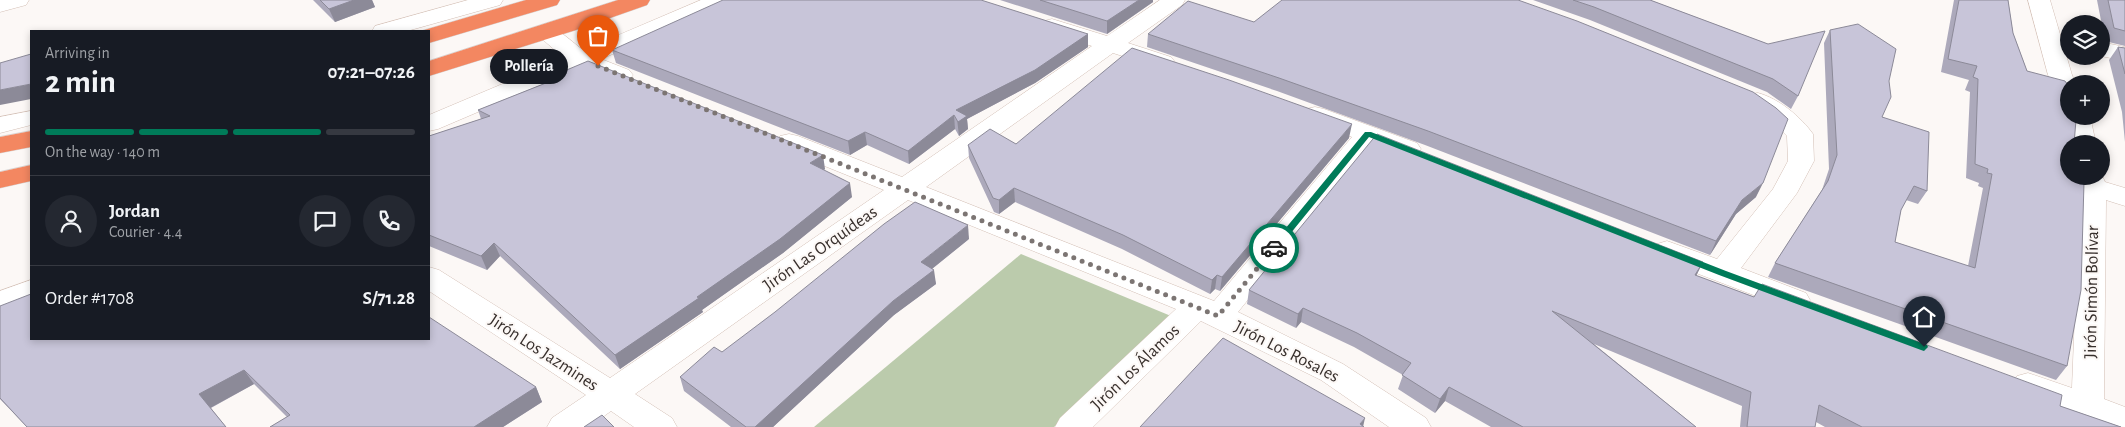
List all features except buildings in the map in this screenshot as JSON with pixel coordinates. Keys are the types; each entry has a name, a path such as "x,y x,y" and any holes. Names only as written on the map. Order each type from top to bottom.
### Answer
{"highway":[{"path":"430,36 549,0"},
{"path":"430,69 639,0"},
{"path":"0,145 30,139"},
{"path":"0,180 30,173"}],"street":[{"path":"0,5 18,0"},
{"path":"387,30 492,0"},
{"path":"430,124 580,58 720,0"},
{"name":"Jirón Las Orquídeas","path":"564,427 1174,0"},
{"path":"2039,0 2059,40 2060,75"},
{"path":"1027,18 1182,68"},
{"path":"545,32 580,58 643,84"},
{"path":"2110,51 2125,54"},
{"path":"1722,273 1784,193 1800,161 1800,134 1780,115 1757,99 1740,92"},
{"path":"1293,106 1428,156"},
{"path":"0,125 30,118"},
{"name":"Jirón Los Álamos","path":"1072,427 1208,311 1368,134"},
{"name":"Jirón Los Rosales","path":"770,135 1208,311 1332,372 1414,427"},
{"name":"Jirón Simón Bolívar","path":"2088,408 2092,185"},
{"path":"2099,185 2125,197"},
{"path":"1640,240 1816,308"},
{"name":"Jirón Los Jazmines","path":"430,277 660,427"},
{"path":"0,303 30,290"},
{"path":"2004,377 2125,420"}],"green space":[{"path":"1021,254 1171,316 1054,427 814,427"}],"way so far":[{"path":"598,66 1198,306 1218,316 1274,248"}],"place":[{"name":"Pollería","path":"598,66"}],"route":[{"path":"1274,248 1368,134 1722,273 1924,347"}]}
